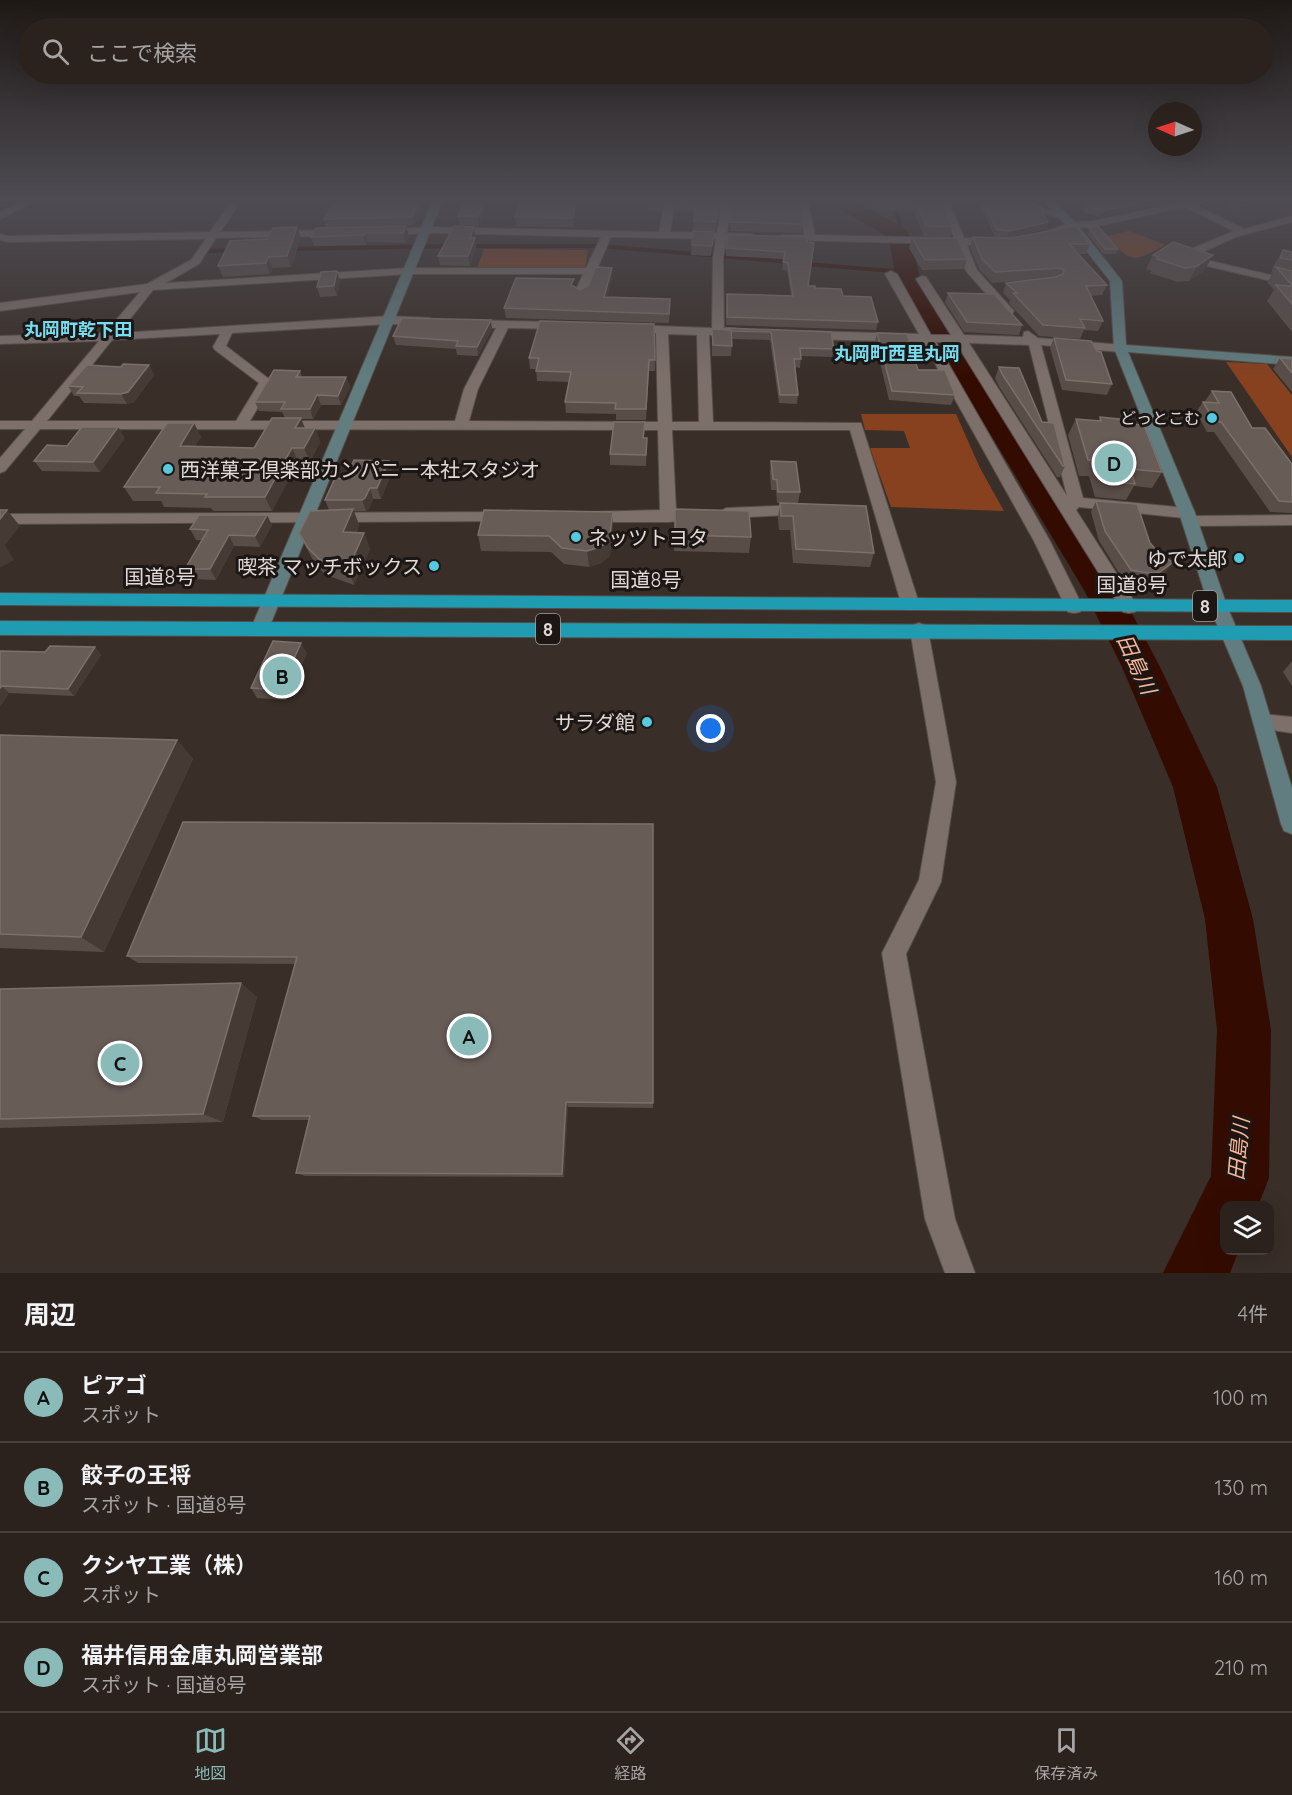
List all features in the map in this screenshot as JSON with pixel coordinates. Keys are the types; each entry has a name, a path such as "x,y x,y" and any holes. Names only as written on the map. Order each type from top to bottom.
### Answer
{"highway":[{"name":"国道8号","path":"0,599 273,598 910,603 1078,607 1292,606"},
{"name":"8","path":"0,628 1292,633"}],"street":[{"path":"0,468 150,286 197,259"},
{"path":"260,628 414,259"},
{"path":"580,294 594,259"},
{"path":"718,259 718,332"},
{"path":"967,259 972,272 993,288 1034,341 1071,506"},
{"path":"1099,259 1119,289 1117,320 1120,348 1188,517 1218,606 1252,686 1292,824"},
{"path":"1196,259 1292,284"},
{"path":"0,307 150,286 409,271 589,271"},
{"path":"891,274 1078,607"},
{"path":"922,279 1071,506 1123,607"},
{"path":"0,340 108,337 389,320 435,322"},
{"path":"458,322 579,327"},
{"path":"461,425 471,389 504,324"},
{"path":"614,328 752,333"},
{"path":"228,330 219,347 266,382 241,425"},
{"path":"662,330 668,517"},
{"path":"703,331 706,426"},
{"path":"798,334 1034,341 1292,361"},
{"path":"0,424 856,426 877,510 910,603"},
{"path":"1071,506 1188,517 1292,520"},
{"path":"575,517 668,517 775,510 823,510"},
{"path":"0,519 307,516 516,517"},
{"path":"919,630 946,782 930,882 894,953 940,1219 960,1273"},
{"path":"1264,722 1292,724"}],"shaded area":[{"path":"480,259 586,259 585,268 477,268"},
{"path":"1226,362 1267,364 1292,395 1292,457"},
{"path":"861,414 956,414 980,468 1004,511 891,507 870,448 910,448 904,431 865,430"}],"building":[{"path":"221,259 267,259 266,263 218,266"},
{"path":"784,259 812,259 808,286 841,289 843,296 871,297 878,322 727,317 727,294 793,296 788,263 783,262"},
{"path":"982,259 1083,259 1107,285 1086,286 1103,321 1080,319 1085,328 1043,325 1006,283 1056,277 1063,274 1064,270 1060,268 995,272"},
{"path":"1158,259 1207,259 1197,266 1185,268"},
{"path":"596,267 612,268 604,297 670,299 669,314 504,308 516,278 574,279 571,285 580,290 588,286"},
{"path":"1276,267 1292,271 1292,285"},
{"path":"337,271 334,286 317,287 321,272"},
{"path":"1276,285 1292,286 1292,304"},
{"path":"948,293 994,294 1022,325 967,322"},
{"path":"402,318 491,320 477,347 456,346 458,341 393,336"},
{"path":"540,321 654,324 655,360 649,360 646,409 615,409 616,403 565,402 571,372 536,371 539,358 529,358"},
{"path":"726,328 831,332 834,349 800,348 801,359 794,359 798,395 780,395 771,332 731,331"},
{"path":"712,329 731,330 732,346 713,345"},
{"path":"877,333 907,334 918,370 945,370 955,395 892,391"},
{"path":"1054,338 1091,341 1097,351 1101,352 1112,384 1066,380"},
{"path":"1280,358 1292,359 1292,373"},
{"path":"123,364 149,365 128,392 121,394 77,393 83,387 68,386 87,365 121,367"},
{"path":"999,367 1019,368 1042,422 1054,423 1065,466 1063,466"},
{"path":"274,370 300,371 296,377 346,377 338,396 317,395 310,409 281,409 285,402 255,402"},
{"path":"1212,391 1231,392 1252,428 1265,428 1292,464 1292,502 1279,501 1221,422 1214,421 1203,402 1219,403"},
{"path":"1100,417 1129,420 1131,424 1144,425 1162,472 1130,469 1135,484 1104,481 1097,460 1088,460 1076,419 1101,421"},
{"path":"272,418 301,418 295,428 315,428 304,448 292,448 265,497 205,497 207,494 156,493 160,487 124,487 167,423 194,423 180,446 254,448"},
{"path":"614,422 645,422 643,438 647,438 646,455 610,454"},
{"path":"82,427 118,427 93,462 34,461 47,445 67,446"},
{"path":"354,460 389,461 377,488 370,488 362,500 325,500 335,478 345,479"},
{"path":"771,461 796,462 800,492 778,492 777,480 773,479"},
{"path":"1096,501 1137,504 1150,543 1162,556 1173,562 1160,572 1148,573 1131,570 1105,531"},
{"path":"780,503 866,506 874,553 796,549 793,516 781,516"},
{"path":"353,509 343,532 364,533 348,569 319,559 308,548 299,533 310,511"},
{"path":"675,509 749,511 751,537 675,535"},
{"path":"0,510 7,510 0,519"},
{"path":"484,510 613,512 609,541 587,551 562,548 549,536 478,535"},
{"path":"199,515 267,515 255,536 229,535 210,569 185,569 208,530 190,529"},
{"path":"273,641 301,643 280,690 251,688"},
{"path":"50,646 95,647 68,689 2,686 0,688 0,651 45,652"},
{"path":"0,735 177,740 81,937 0,934"},
{"path":"183,822 653,824 653,1103 566,1102 562,1174 296,1173 310,1116 253,1116 297,957 127,956"},
{"path":"241,983 203,1114 0,1119 0,989"}],"waterway":[{"path":"761,259 792,262"},
{"name":"田島川","path":"904,259 908,277 1101,588 1141,667 1195,787 1229,919 1244,1030 1240,1178 1230,1201"},
{"path":"805,264 906,272"},
{"name":"田島川","path":"1194,1273 1208,1251 1220,1223"}],"place":[{"name":"どっとこむ","path":"1212,418"},
{"name":"福井信用金庫丸岡営業部","path":"1114,463"},
{"name":"西洋菓子倶楽部カンパニー本社スタジオ","path":"168,469"},
{"name":"ネッツトヨタ","path":"576,537"},
{"name":"ゆで太郎","path":"1239,558"},
{"name":"喫茶 マッチボックス","path":"434,566"},
{"name":"餃子の王将","path":"282,676"},
{"name":"サラダ館","path":"647,722"},
{"name":"ピアゴ","path":"469,1036"},
{"name":"クシヤ工業（株）","path":"120,1063"}],"district":[{"name":"丸岡町乾下田","path":"78,329"},
{"name":"丸岡町西里丸岡","path":"897,353"}]}
